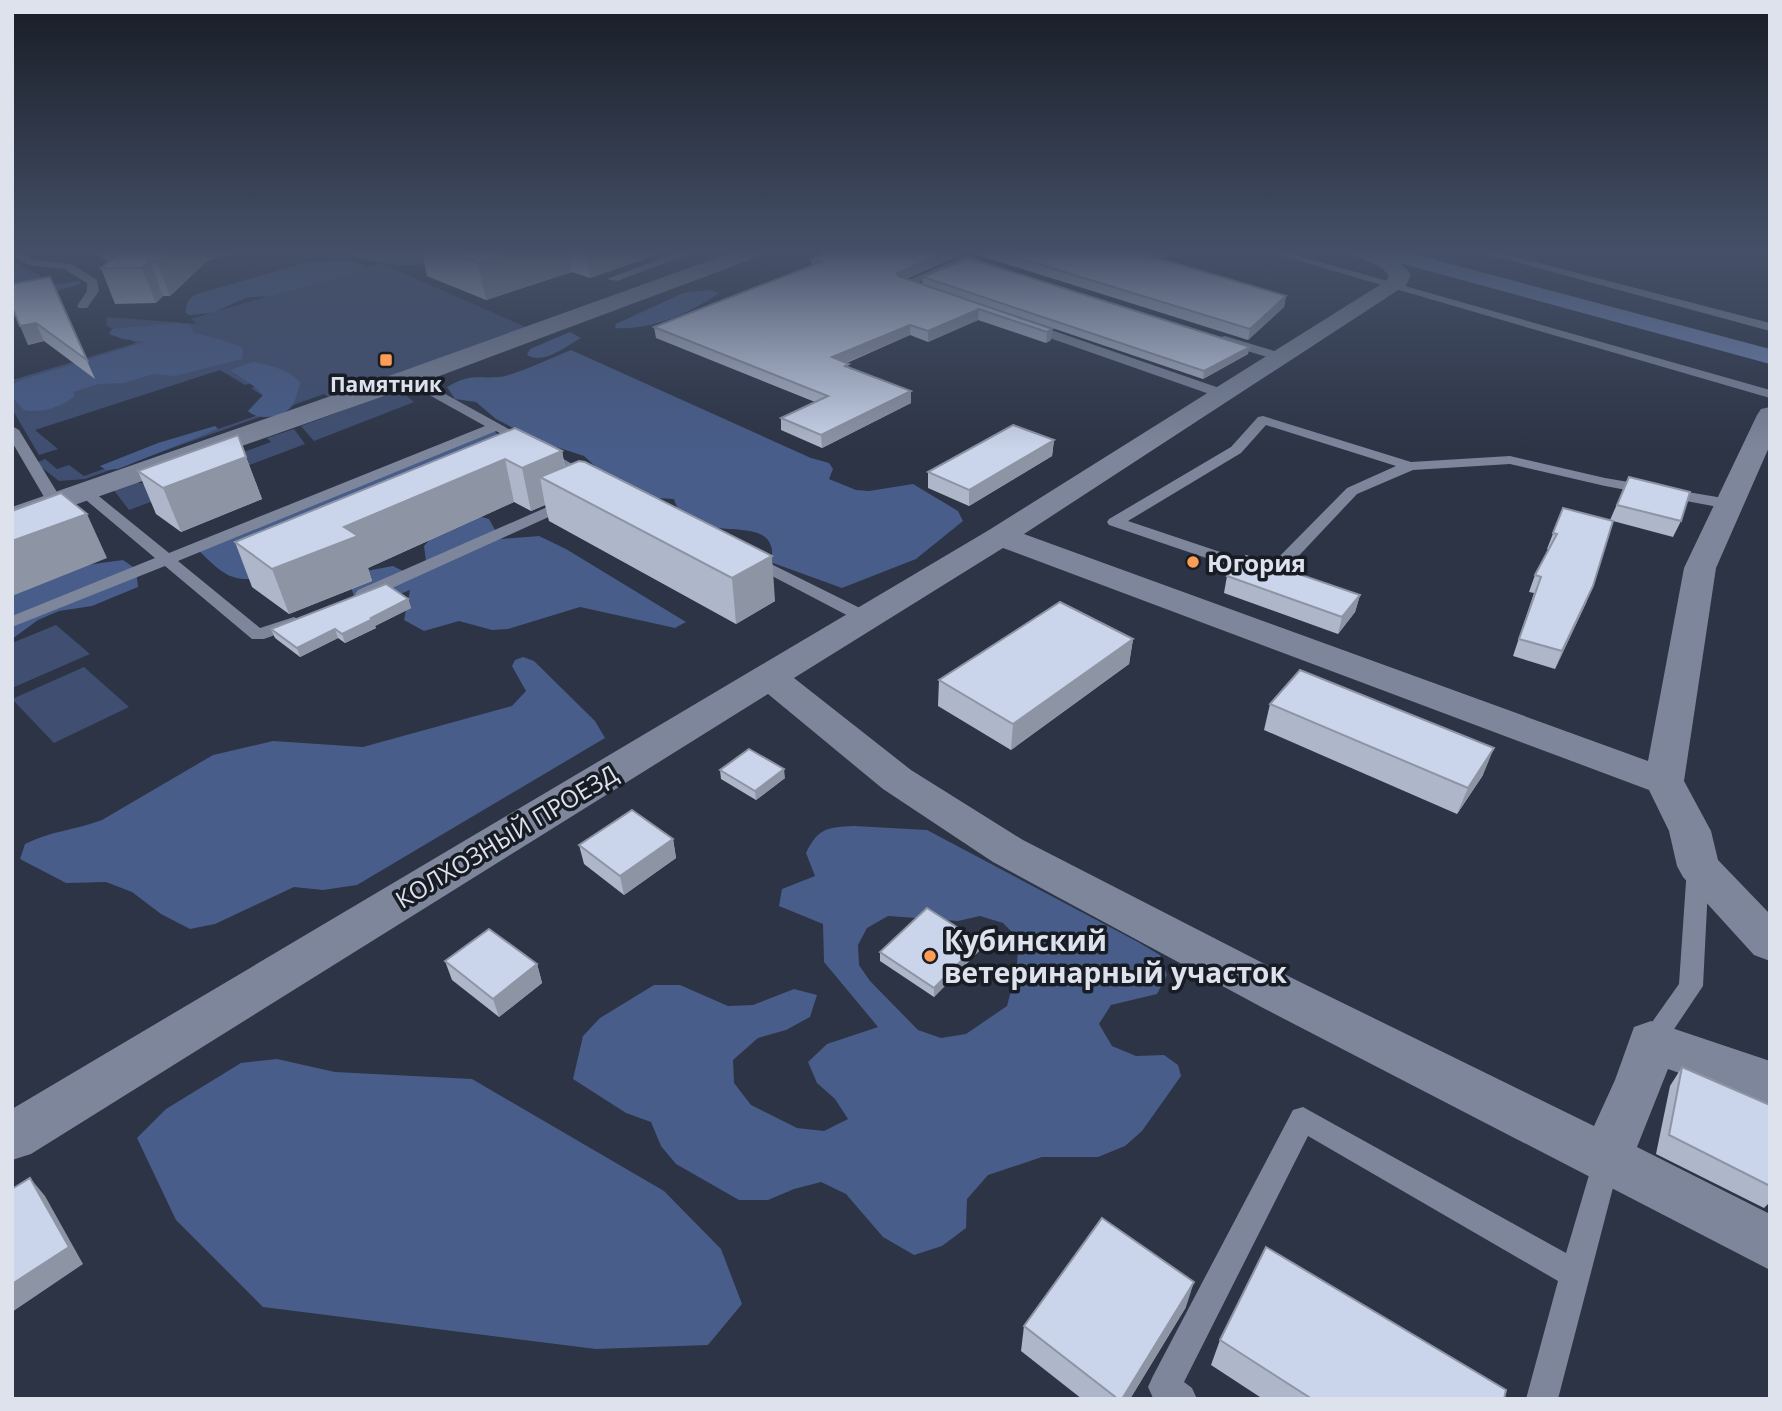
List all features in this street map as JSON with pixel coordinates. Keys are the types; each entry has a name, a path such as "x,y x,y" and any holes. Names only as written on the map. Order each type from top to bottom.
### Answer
{"main road":[{"path":"1627,317 1768,354"}],"street":[{"path":"12,517 576,317"},
{"name":"КОЛХОЗНЫЙ ПРОЕЗД","path":"12,1137 1000,536 1344,317"},
{"path":"1770,415 1699,568 1664,781 1690,831 1698,866 1770,943"},
{"path":"1000,536 1664,781"},
{"path":"769,676 847,743 942,811 1034,865 1308,1009 1607,1156 1770,1243"},
{"path":"1607,1156 1640,1080 1651,1042 1770,1083"}],"lane":[{"path":"1505,317 1770,394"},
{"path":"1731,317 1770,327"},
{"path":"1019,323 1223,394"},
{"path":"1215,337 1280,357"},
{"path":"347,602 606,486 409,378"},
{"path":"1410,466 1263,420 1236,450 1115,522 1271,575 1352,491 1410,466 1510,460 1605,482 1729,504"},
{"path":"12,622 498,426"},
{"path":"12,430 55,502"},
{"path":"85,492 258,635 309,616"},
{"path":"737,553 866,618"},
{"path":"1651,1042 1691,986 1698,866"},
{"path":"1181,1399 1164,1387 1303,1119 1576,1275"},
{"path":"1542,1399 1607,1156"}],"shaded area":[{"path":"107,317 197,324 191,319 198,317 503,317 528,328 331,398 324,394 85,479 59,481 36,463 45,459 57,469 69,465 84,476 281,407 251,388 289,375 284,372 245,385 220,370 35,430 58,449 39,455 12,409 12,380 136,343 106,325"},
{"path":"631,317 675,317 629,328 615,328 616,324"},
{"path":"175,323 190,325 194,333 243,348 242,359 175,376 154,374 123,383 98,384 73,392 75,396 69,400 44,410 24,410 12,397 12,385 21,380 145,342 109,334 112,329"},
{"path":"570,332 581,338 548,356 541,358 527,355 530,349"},
{"path":"571,350 811,458 829,463 833,469 829,479 856,490 869,491 913,484 958,511 963,521 916,559 842,588 773,563 771,546 765,537 754,532 708,527 693,522 682,513 674,499 638,497 607,477 584,456 538,441 496,419 476,402 455,399 447,387 468,378 505,376"},
{"path":"253,362 285,371 300,383 295,401 288,410 264,417 248,411 263,395 230,370"},
{"path":"399,390 414,402 314,441 301,426"},
{"path":"215,426 218,429 118,469 106,470 100,466 158,443"},
{"path":"492,427 500,438 268,576 245,579 229,575 197,549"},
{"path":"294,429 305,444 129,510 113,489 134,482 153,485 271,442 267,438"},
{"path":"478,516 489,519 500,539 539,536 566,549 686,622 675,628 580,607 508,629 492,630 459,621 424,631 404,620 410,590 366,608 355,600 350,583 355,573 393,566 407,573 426,561 424,546 433,536"},
{"path":"123,560 136,569 138,587 92,606 59,611 38,620 12,639 12,590 79,566"},
{"path":"56,625 90,654 12,688 12,643"},
{"path":"523,657 534,661 595,721 605,738 357,885 323,890 294,887 215,924 190,929 161,914 132,892 106,882 66,883 20,859 25,844 102,820 213,755 273,741 363,747 512,706 526,691 512,666 515,660"},
{"path":"84,667 129,707 54,743 12,699"},
{"path":"854,826 927,830 1160,955 1167,975 1157,994 1111,1005 1099,1024 1112,1046 1136,1056 1164,1055 1178,1065 1181,1076 1142,1131 1125,1146 1098,1157 1042,1157 988,1175 967,1199 966,1228 942,1246 914,1255 883,1237 846,1194 821,1182 768,1200 739,1200 676,1164 661,1146 651,1122 626,1113 573,1079 583,1036 600,1018 654,985 680,985 728,1006 753,1005 794,989 817,995 810,1017 786,1030 758,1038 733,1060 734,1083 751,1105 797,1128 824,1131 848,1119 835,1099 817,1083 808,1062 827,1044 878,1027 824,962 823,924 779,906 782,889 815,876 806,853 815,838 831,828","holes":["888,916 958,921 980,916 1003,923 1018,938 1017,968 1007,1006 966,1034 941,1038 918,1030 870,981 859,965 858,945 867,928"]},
{"path":"277,1059 335,1072 472,1079 664,1191 721,1249 742,1304 708,1345 596,1349 263,1307 176,1220 137,1138 166,1109 241,1063"}],"building":[{"path":"16,317 68,317 87,360 36,323 20,326"},
{"path":"680,317 961,317 928,331 910,325 832,357 849,364 845,366 911,391 821,435 781,418 828,396 654,327"},
{"path":"1002,317 1017,317 1052,329 1047,332"},
{"path":"1042,317 1154,317 1250,347 1204,371"},
{"path":"1210,317 1263,317 1250,329"},
{"path":"1013,425 1054,440 969,490 928,472"},
{"path":"515,428 562,451 522,468 505,459 344,527 358,536 272,569 235,542"},
{"path":"238,435 246,457 163,488 138,471"},
{"path":"579,461 772,556 732,578 540,477"},
{"path":"1629,477 1690,492 1681,521 1617,505"},
{"path":"61,493 87,514 12,541 12,511"},
{"path":"1563,508 1613,521 1593,586 1562,651 1519,639 1541,577 1535,575 1557,534 1553,533"},
{"path":"1246,556 1360,595 1342,617 1227,576"},
{"path":"386,584 408,599 342,634 335,629 297,648 271,629"},
{"path":"1060,602 1133,639 1013,724 939,680"},
{"path":"1300,670 1494,748 1468,788 1270,704"},
{"path":"749,749 784,769 755,791 720,770"},
{"path":"632,810 673,839 620,876 579,845"},
{"name":"Кубинский ветеринарный участок","path":"927,908 980,942 934,988 880,952"},
{"path":"489,929 537,964 493,999 445,961"},
{"path":"1682,1067 1770,1105 1770,1186 1669,1135"},
{"path":"30,1178 69,1247 12,1284 12,1189"},
{"path":"1102,1218 1194,1282 1122,1399 1118,1399 1024,1326"},
{"path":"1266,1247 1506,1390 1504,1399 1312,1399 1220,1340"}],"place":[{"name":"Памятник","path":"386,360"},
{"name":"Югория","path":"1193,562"},
{"name":"Кубинский ветеринарный участок","path":"930,956"}]}
